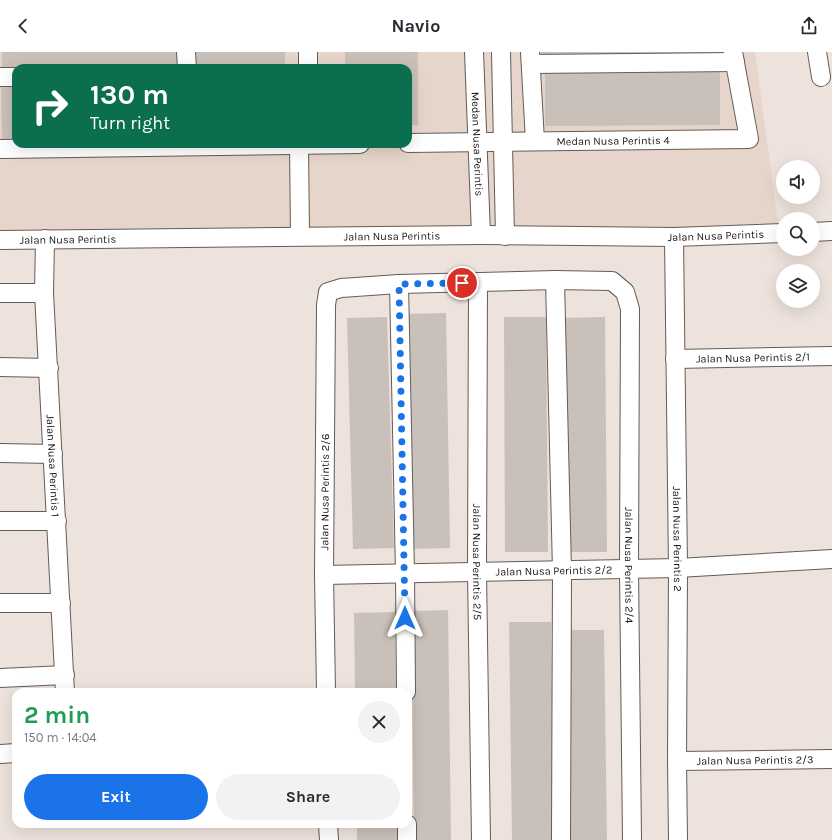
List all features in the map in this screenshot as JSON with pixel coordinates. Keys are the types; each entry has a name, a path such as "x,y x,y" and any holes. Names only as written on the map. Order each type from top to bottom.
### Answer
{"street":[{"path":"186,52 186,64"},
{"path":"308,52 308,64"},
{"name":"Medan Nusa Perintis","path":"474,52 481,235"},
{"path":"501,52 505,236"},
{"path":"817,52 821,77"},
{"path":"535,142 530,58 734,57"},
{"name":"Medan Nusa Perintis 4","path":"412,143 749,139 734,57"},
{"path":"0,77 12,77"},
{"path":"0,149 47,148"},
{"path":"300,236 305,148"},
{"path":"820,232 832,231"},
{"name":"Jalan Nusa Perintis","path":"0,240 481,235 674,237 776,233"},
{"name":"Jalan Nusa Perintis 2","path":"674,237 678,568 678,840"},
{"name":"Jalan Nusa Perintis 1","path":"45,239 44,293 65,683"},
{"path":"406,688 399,284 555,280 562,571 561,840"},
{"name":"Jalan Nusa Perintis 2/4","path":"555,280 612,281 625,292 630,309 629,570 632,840"},
{"name":"Jalan Nusa Perintis 2/5","path":"478,283 477,572 481,840"},
{"name":"Jalan Nusa Perintis 2/6","path":"326,688 324,575 326,305 328,292 341,288 399,284"},
{"path":"0,293 44,293"},
{"name":"Jalan Nusa Perintis 2/1","path":"675,359 832,356"},
{"path":"0,367 49,368"},
{"path":"0,453 53,454"},
{"path":"0,521 57,522"},
{"name":"Jalan Nusa Perintis 2/2","path":"324,575 629,570 832,559"},
{"path":"0,604 61,603"},
{"path":"0,678 65,683"},
{"path":"0,754 12,753"},
{"name":"Jalan Nusa Perintis 2/3","path":"677,761 832,759"},
{"path":"328,828 329,840"},
{"path":"407,828 407,840"}],"shaded area":[{"path":"0,52 755,52 777,212 776,230 521,226 173,233 0,232"}],"building":[{"path":"2,52 177,52 177,64 12,64 12,69 2,69"},
{"path":"193,52 285,52 285,64 194,64"},
{"path":"345,52 418,52 418,125 412,125 412,64 345,64"},
{"path":"541,52 722,52 722,56 541,57"},
{"path":"720,69 720,125 545,126 545,70"},
{"path":"1,80 12,80 12,140 2,140"},
{"path":"446,313 450,548 410,549 405,314"},
{"path":"387,317 394,548 353,549 347,318"},
{"path":"504,317 546,317 548,552 505,552"},
{"path":"605,317 607,552 563,552 561,318"},
{"path":"448,610 451,840 414,840 411,611"},
{"path":"395,612 396,688 355,688 354,613"},
{"path":"509,622 551,622 554,840 512,840"},
{"path":"568,630 604,630 607,840 571,840"},
{"path":"357,828 398,828 398,840 357,840"}],"route":[{"path":"405,618 399,284 462,283"}]}
